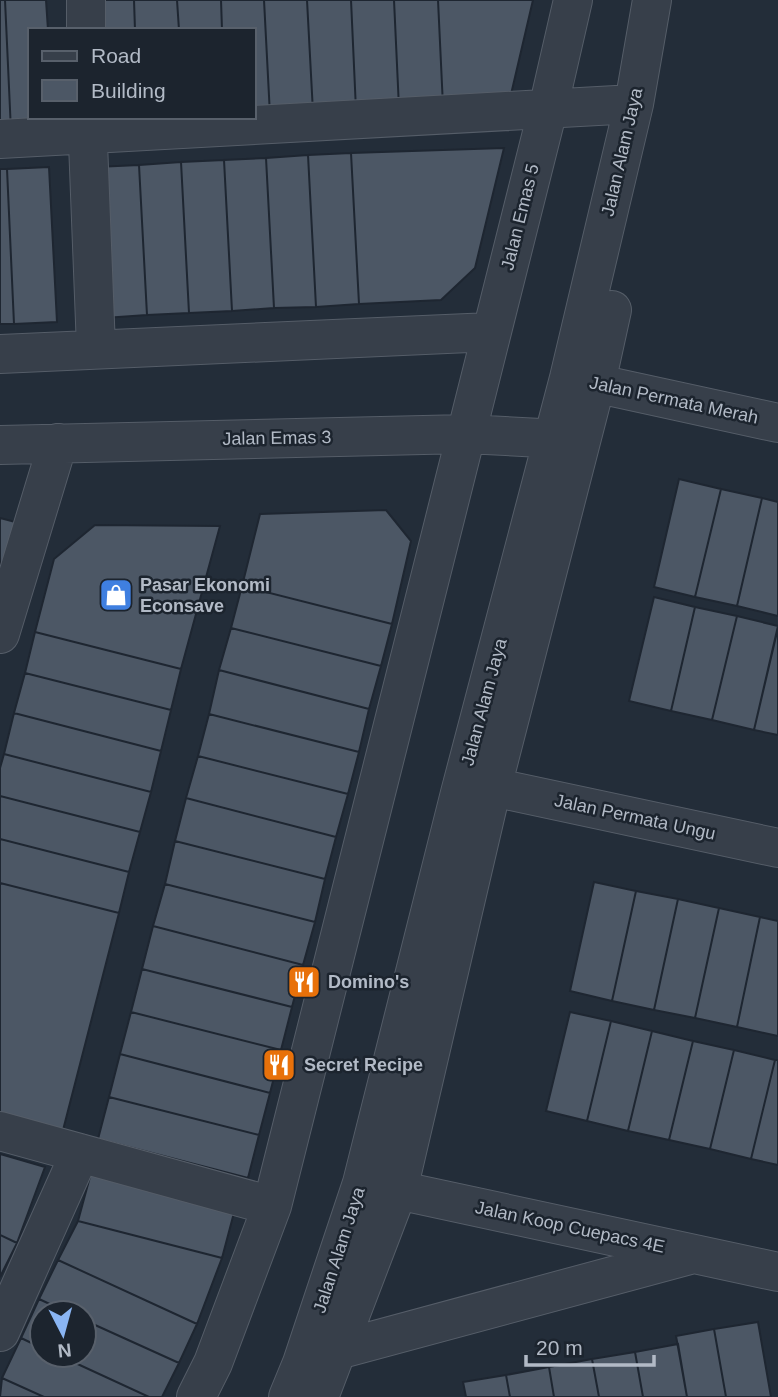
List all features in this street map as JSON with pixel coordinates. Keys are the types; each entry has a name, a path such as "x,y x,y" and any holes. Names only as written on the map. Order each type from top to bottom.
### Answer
{"street":[{"path":"86,0 86,28"},
{"name":"Jalan Emas 5","path":"196,1397 213,1363 272,1206 548,109 573,0"},
{"name":"Jalan Alam Jaya","path":"583,380 652,0"},
{"name":"Jalan Alam Jaya","path":"288,1397 380,1186 460,793 567,439 678,0"},
{"path":"0,139 87,126 634,104"},
{"path":"87,126 96,348"},
{"path":"0,354 491,332"},
{"name":"Jalan Permata Merah","path":"583,380 778,423"},
{"name":"Jalan Emas 3","path":"0,445 466,434 567,439"},
{"name":"Jalan Alam Jaya","path":"319,1397 338,1350 380,1186 492,787 567,439"},
{"path":"0,634 58,443"},
{"name":"Jalan Permata Ungu","path":"492,787 778,848"},
{"path":"0,1132 272,1206"},
{"path":"0,1332 80,1153"},
{"name":"Jalan Koop Cuepacs 4E","path":"380,1186 778,1272"},
{"path":"338,1350 696,1254"}],"building":[{"path":"0,0 5,0 11,131 0,131"},
{"path":"5,0 46,0 48,28 28,28 28,119 47,119 11,131"},
{"path":"90,0 134,0 135,28 92,28"},
{"path":"134,0 177,0 179,28 135,28"},
{"path":"177,0 221,0 222,28 179,28"},
{"path":"221,0 264,0 270,115 256,115 256,28 222,28"},
{"path":"264,0 307,0 313,112 270,115"},
{"path":"307,0 351,0 356,110 313,112"},
{"path":"351,0 394,0 399,108 356,110"},
{"path":"394,0 438,0 443,106 399,108"},
{"path":"438,0 533,0 509,103 443,106"},
{"path":"504,148 475,268 441,300 359,304 351,153"},
{"path":"351,153 359,304 316,307 308,155"},
{"path":"308,155 316,307 274,308 266,158"},
{"path":"266,158 274,308 232,311 224,160"},
{"path":"224,160 232,311 189,313 181,162"},
{"path":"181,162 189,313 147,315 139,165"},
{"path":"139,165 147,315 104,318 96,167"},
{"path":"49,167 57,322 14,324 7,169"},
{"path":"0,169 7,169 14,324 0,324"},
{"path":"679,479 721,489 695,597 654,587"},
{"path":"721,489 762,498 737,606 695,597"},
{"path":"762,498 778,502 778,616 737,606"},
{"path":"386,510 411,541 392,624 242,586 260,514"},
{"path":"0,518 19,523 0,591"},
{"path":"95,525 220,526 181,669 35,632 54,559"},
{"path":"242,586 392,624 381,666 231,628"},
{"path":"654,597 695,607 671,711 629,701"},
{"path":"695,607 737,616 712,720 671,711"},
{"path":"737,616 778,626 754,730 712,720"},
{"path":"231,628 381,666 369,709 219,670"},
{"path":"778,628 778,735 754,730"},
{"path":"35,632 181,669 171,710 25,673"},
{"path":"219,670 369,709 359,752 209,714"},
{"path":"25,673 171,710 161,751 14,713"},
{"path":"14,713 161,751 151,792 4,754"},
{"path":"209,714 359,752 348,794 198,756"},
{"path":"4,754 151,792 140,832 0,796 0,768"},
{"path":"198,756 348,794 336,837 186,798"},
{"path":"0,796 140,832 129,872 0,839"},
{"path":"186,798 336,837 325,879 175,841"},
{"path":"0,839 129,872 119,913 0,883"},
{"path":"175,841 325,879 315,922 165,884"},
{"path":"594,882 636,891 612,1001 570,991"},
{"path":"0,883 119,913 62,1134 0,1118"},
{"path":"165,884 315,922 303,965 153,926"},
{"path":"636,891 678,899 654,1010 612,1001"},
{"path":"678,899 719,908 695,1018 654,1010"},
{"path":"719,908 760,917 737,1027 695,1018"},
{"path":"760,917 778,921 778,1036 737,1027"},
{"path":"153,926 303,965 292,1007 142,969"},
{"path":"142,969 292,1007 281,1050 131,1012"},
{"path":"131,1012 281,1050 270,1093 120,1054"},
{"path":"570,1012 611,1021 587,1121 546,1111"},
{"path":"611,1021 652,1031 628,1131 587,1121"},
{"path":"652,1031 693,1041 669,1140 628,1131"},
{"path":"693,1041 734,1050 710,1149 669,1140"},
{"path":"734,1050 775,1060 751,1159 710,1149"},
{"path":"120,1054 270,1093 259,1135 109,1097"},
{"path":"775,1060 778,1060 778,1165 751,1159"},
{"path":"109,1097 259,1135 248,1178 98,1139"},
{"path":"0,1154 45,1167 17,1243 0,1235"},
{"path":"91,1173 235,1209 222,1258 78,1221"},
{"path":"78,1221 222,1258 197,1324 58,1260"},
{"path":"0,1235 17,1243 0,1277"},
{"path":"58,1260 197,1324 179,1363 98,1326 98,1299 39,1299"},
{"path":"758,1322 771,1397 726,1397 714,1329"},
{"path":"28,1323 28,1341 21,1338"},
{"path":"98,1326 179,1363 162,1397 149,1397 88,1369 98,1369"},
{"path":"714,1329 726,1397 687,1397 676,1336"},
{"path":"21,1338 28,1341 28,1369 88,1369 149,1397 44,1397 2,1378"},
{"path":"678,1344 687,1397 643,1397 635,1352"},
{"path":"635,1352 643,1397 599,1397 592,1359"},
{"path":"592,1359 599,1397 554,1397 549,1367"},
{"path":"549,1367 554,1397 510,1397 506,1375"},
{"path":"506,1375 510,1397 466,1397 463,1382"},
{"path":"2,1378 44,1397 0,1397"}],"place":[{"name":"Pasar Ekonomi Econsave","path":"116,595"},
{"name":"Domino's","path":"304,982"},
{"name":"Secret Recipe","path":"279,1065"}]}
